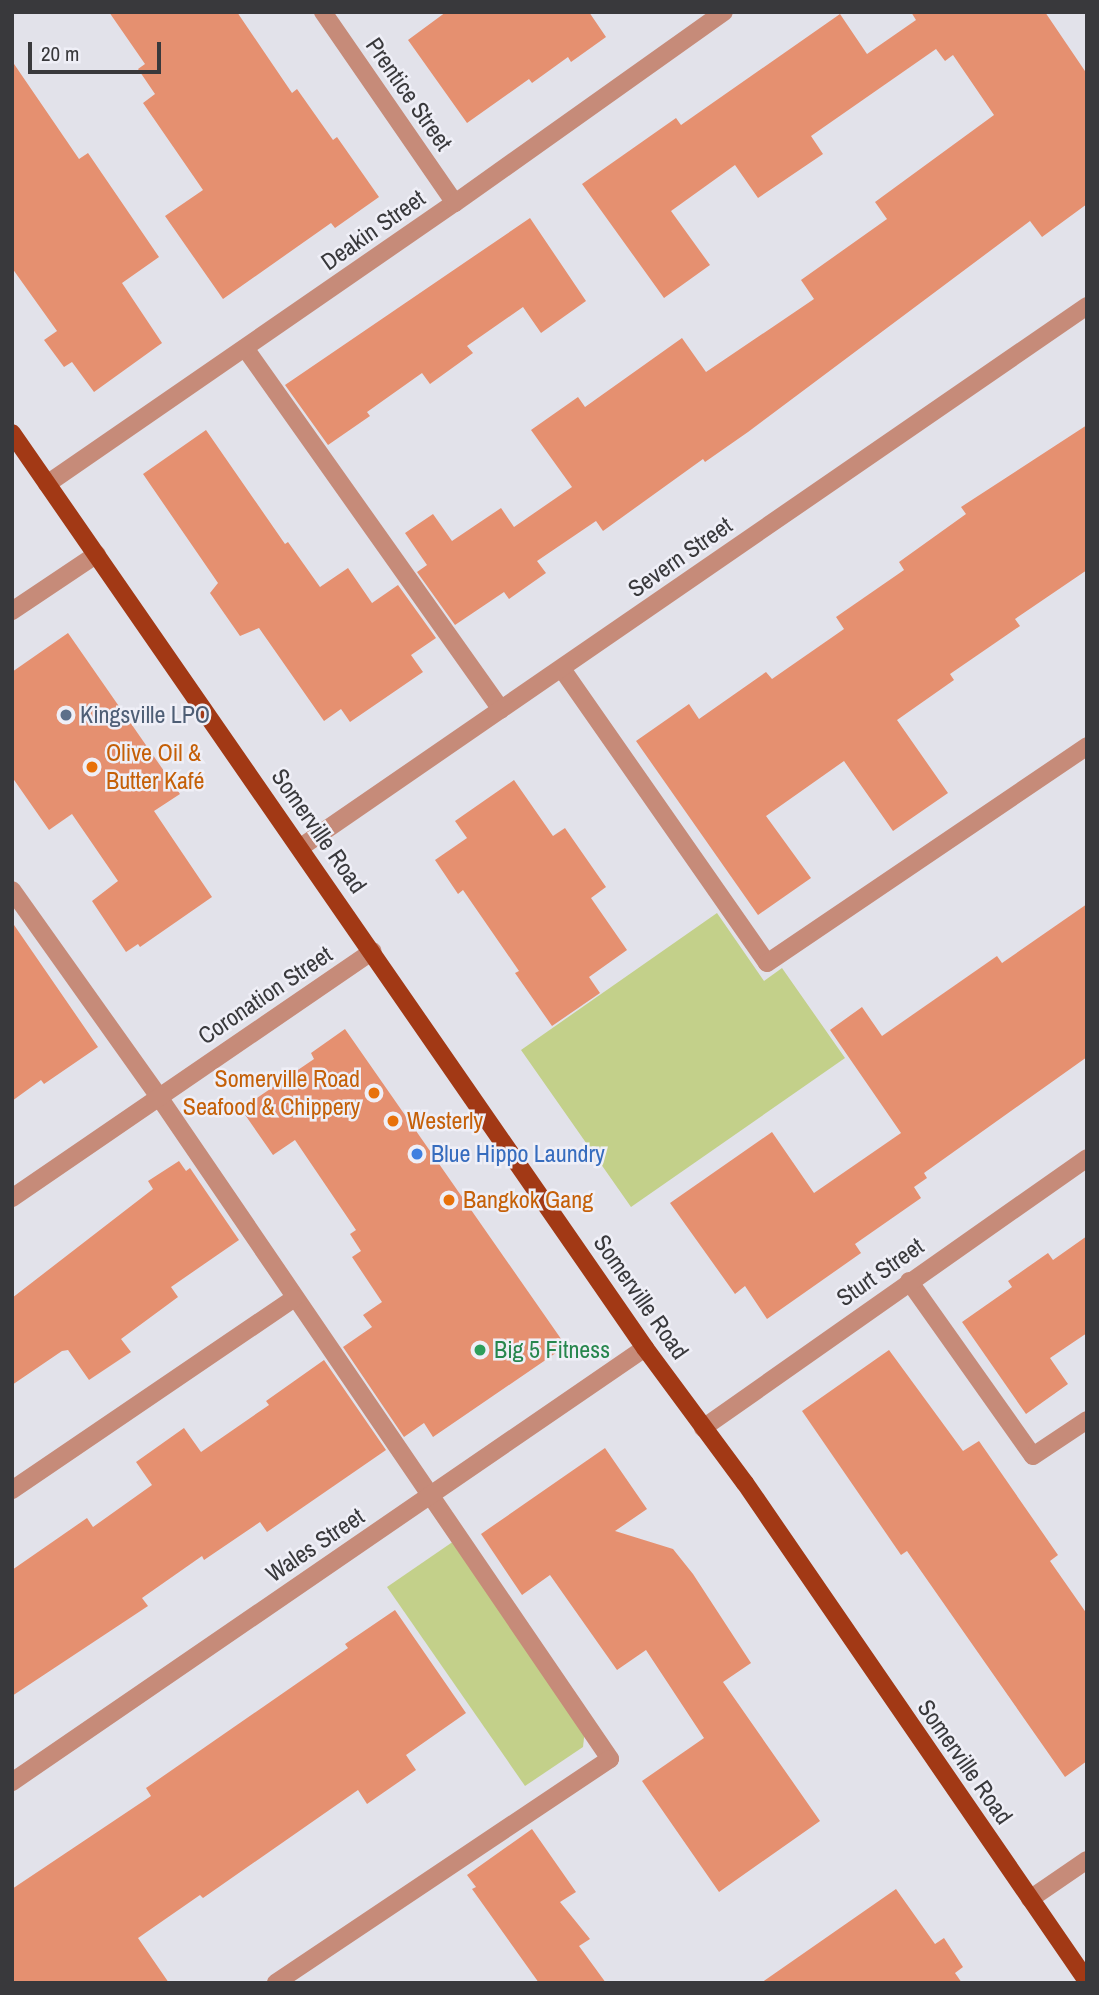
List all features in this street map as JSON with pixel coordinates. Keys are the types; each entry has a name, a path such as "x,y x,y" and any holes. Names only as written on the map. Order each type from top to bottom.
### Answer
{"main road":[{"name":"Somerville Road","path":"12,433 373,951 645,1348 745,1483 1030,1899 1083,1981"}],"street":[{"name":"Prentice Street","path":"323,12 456,203"},
{"name":"Deakin Street","path":"47,484 456,203 724,12"},
{"name":"Severn Street","path":"301,847 1087,306"},
{"path":"245,348 501,710"},
{"path":"12,611 97,554"},
{"path":"562,669 767,963 1087,746"},
{"path":"15,899 159,1097 610,1759 276,1983"},
{"name":"Coronation Street","path":"12,1198 373,951"},
{"name":"Sturt Street","path":"703,1428 1087,1158"},
{"path":"909,1282 1034,1456 1087,1420"},
{"path":"12,1490 294,1298"},
{"name":"Wales Street","path":"12,1782 645,1348"},
{"path":"1030,1899 1087,1860"}],"green space":[{"path":"717,913 764,981 782,968 845,1058 631,1207 521,1050"},
{"path":"454,1541 585,1729 583,1747 525,1786 387,1587"}],"building":[{"path":"109,12 237,12 292,93 297,89 333,140 337,137 379,197 335,228 331,223 223,299 165,216 203,190 143,103 155,94 138,69 145,64"},
{"path":"446,12 589,12 606,37 571,62 568,57 532,83 529,79 467,123 408,40"},
{"path":"911,12 1045,12 1087,74 1087,204 1042,237 1030,221 748,432 705,462 703,459 603,531 596,521 537,561 546,573 509,599 504,592 455,625 417,572 427,565 405,533 433,514 452,541 501,508 514,527 572,487 531,430 578,397 585,407 682,338 706,372 814,299 801,280 887,219 875,202 994,115 953,55 945,61 936,49 811,136 823,154 758,198 735,165 671,211 710,265 664,298 582,184 676,118 681,125 840,14 867,54 916,20"},
{"path":"12,61 79,159 88,153 159,257 122,283 162,343 94,392 72,362 64,367 44,340 57,331 12,268"},
{"path":"530,218 586,301 541,333 523,307 467,346 473,353 430,384 422,373 367,412 370,416 328,445 285,385"},
{"path":"1087,425 1087,570 1015,619 1020,626 950,674 954,680 897,720 948,793 893,831 844,761 766,816 811,878 758,915 636,741 689,704 699,719 766,672 772,679 844,629 836,617 904,570 899,562 966,514 961,507"},
{"path":"206,430 285,544 288,542 320,587 348,568 372,603 398,585 436,638 411,655 423,672 350,722 341,709 324,721 259,628 240,636 210,593 218,583 143,474"},
{"path":"68,633 180,794 154,811 212,897 140,947 138,944 126,952 92,901 118,881 72,814 49,830 12,777 12,672"},
{"path":"514,780 553,836 565,828 606,887 591,898 627,950 589,977 600,993 552,1026 515,973 519,971 463,890 458,894 435,860 467,838 455,821"},
{"path":"1087,904 1087,1057 924,1173 927,1178 914,1187 921,1198 855,1244 861,1253 767,1319 745,1286 735,1294 670,1203 772,1132 814,1193 901,1133 830,1030 862,1007 882,1036 997,956 1002,963"},
{"path":"12,922 98,1047 44,1084 41,1080 12,1101"},
{"path":"345,1029 566,1346 433,1437 424,1423 404,1437 343,1347 372,1327 363,1315 382,1302 352,1257 361,1251 350,1234 356,1230 295,1140 273,1155 241,1109 314,1059 311,1053"},
{"path":"179,1161 186,1171 190,1168 239,1240 171,1287 178,1297 121,1339 131,1352 89,1380 68,1350 62,1351 12,1385 12,1298 153,1189 148,1181"},
{"path":"1087,1236 1087,1333 1050,1358 1068,1384 1026,1414 962,1322 1012,1287 1008,1281 1048,1253 1053,1260"},
{"path":"889,1350 963,1451 979,1441 1058,1555 1050,1561 1087,1614 1087,1761 1065,1777 907,1551 901,1555 802,1411"},
{"path":"324,1360 386,1450 267,1532 260,1522 204,1560 202,1556 142,1598 148,1606 12,1696 12,1570 87,1518 93,1527 152,1485 136,1462 184,1428 201,1452 269,1405 266,1401"},
{"path":"605,1448 647,1509 615,1531 673,1549 693,1574 751,1663 723,1682 820,1821 719,1892 642,1781 704,1738 646,1650 617,1670 550,1575 522,1595 481,1534"},
{"path":"395,1610 466,1713 406,1755 416,1770 367,1804 358,1790 203,1898 200,1895 138,1938 169,1983 12,1983 12,1889 151,1796 146,1788 348,1648 345,1644"},
{"path":"532,1829 576,1892 560,1902 590,1939 579,1946 606,1983 539,1983 472,1889 476,1887 467,1875"},
{"path":"896,1889 935,1944 944,1938 963,1967 955,1973 962,1983 761,1983"}],"place":[{"name":"Kingsville LPO","path":"66,715"},
{"name":"Olive Oil & Butter Kafé","path":"92,767"},
{"name":"Somerville Road Seafood & Chippery","path":"374,1093"},
{"name":"Westerly","path":"393,1121"},
{"name":"Blue Hippo Laundry","path":"417,1154"},
{"name":"Bangkok Gang","path":"449,1200"},
{"name":"Big 5 Fitness","path":"480,1350"}]}
